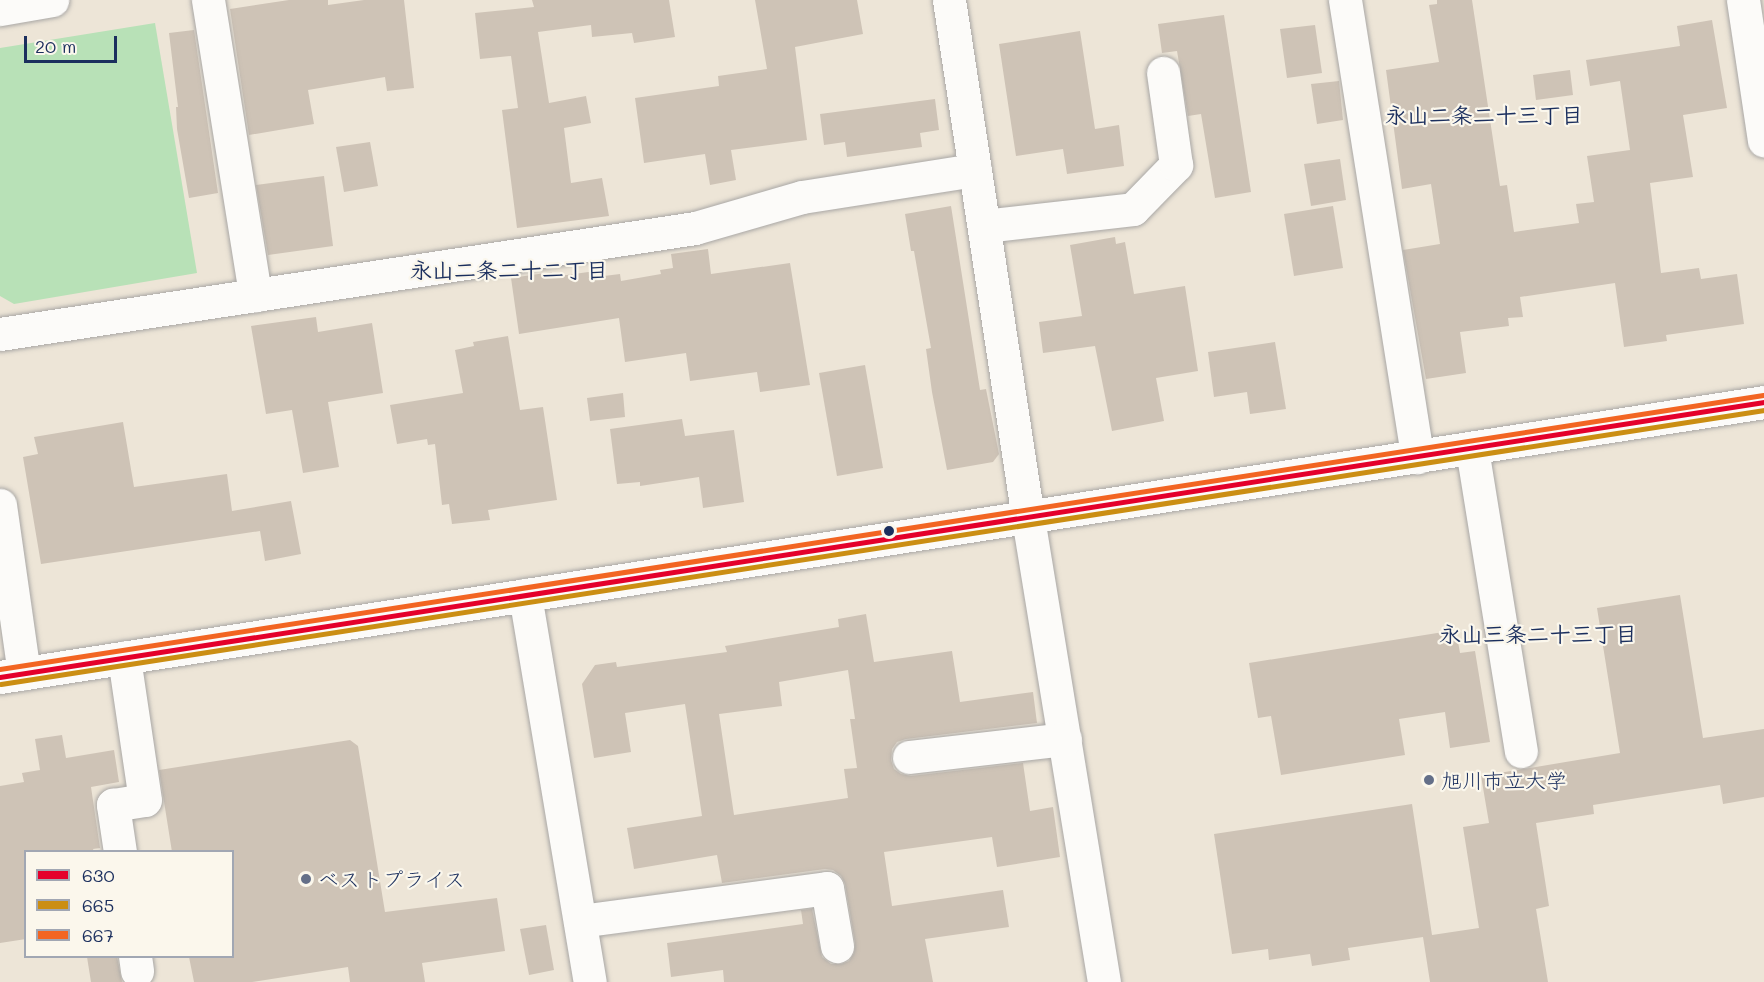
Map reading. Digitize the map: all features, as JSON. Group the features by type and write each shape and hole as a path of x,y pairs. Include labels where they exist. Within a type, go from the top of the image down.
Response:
{"main road":[{"path":"0,9 52,0"},
{"path":"208,0 255,295"},
{"path":"949,0 1028,518 1104,982"},
{"path":"1345,0 1418,457"},
{"path":"1743,0 1764,140"},
{"path":"984,226 1132,209 1176,165 1163,73"},
{"path":"0,334 695,228 802,197 975,170"},
{"path":"0,505 12,675 1764,402"},
{"path":"1472,449 1521,751"},
{"path":"525,595 590,982"},
{"path":"120,850 113,805 145,800 124,658"},
{"path":"909,757 1065,739"},
{"path":"580,921 827,888 837,946"}],"green space":[{"path":"155,23 197,273 14,304 0,296 0,48"}],"building":[{"path":"289,0 328,0 328,5 364,0 404,0 414,88 387,91 385,77 308,90 314,124 249,135 230,9"},
{"path":"532,0 669,0 675,37 634,43 632,33 592,37 591,25 538,32 549,103 586,96 591,123 564,128 571,183 602,178 609,216 517,228 502,110 518,108 511,56 480,59 475,13 534,7"},
{"path":"755,0 857,0 863,34 795,47 807,140 731,150 736,180 710,185 705,154 644,163 635,98 719,86 718,76 767,69"},
{"path":"1437,0 1472,0 1500,186 1507,185 1514,232 1579,223 1576,204 1594,202 1587,156 1630,150 1620,81 1590,86 1586,60 1680,46 1677,26 1712,20 1727,108 1683,115 1693,177 1650,183 1661,273 1699,268 1701,279 1737,274 1744,324 1666,335 1667,341 1624,347 1615,283 1520,297 1523,317 1508,318 1509,326 1460,332 1466,373 1426,379 1403,250 1440,244 1431,184 1402,189 1386,70 1439,62 1429,5 1437,4"},
{"path":"1224,15 1251,192 1215,198 1201,114 1188,116 1177,51 1162,53 1158,24"},
{"path":"1315,25 1322,73 1287,78 1280,29"},
{"path":"194,30 218,193 189,198 177,129 176,107 178,107 169,33"},
{"path":"1080,31 1095,129 1119,125 1124,166 1067,174 1063,149 1016,156 999,44"},
{"path":"1570,70 1573,95 1536,100 1533,75"},
{"path":"1339,81 1343,120 1317,124 1311,84"},
{"path":"935,99 939,130 920,133 922,147 847,157 845,142 824,145 820,114"},
{"path":"370,142 378,186 344,192 336,147"},
{"path":"1340,159 1346,200 1311,206 1304,164"},
{"path":"324,176 333,246 268,255 256,185"},
{"path":"951,206 980,390 986,389 999,454 993,462 947,470 926,349 931,348 905,214"},
{"path":"1333,206 1343,268 1294,276 1284,214"},
{"path":"1115,237 1116,244 1125,242 1134,294 1185,286 1198,371 1156,378 1164,421 1112,431 1095,346 1043,353 1039,322 1082,316 1070,245"},
{"path":"708,249 711,274 790,263 810,385 760,392 757,372 690,381 686,353 625,362 619,318 519,334 511,278 552,272 552,277 603,270 604,276 620,274 621,281 661,274 660,270 673,268 671,254"},
{"path":"316,317 318,332 372,323 383,393 328,402 339,467 303,473 292,410 266,414 251,326"},
{"path":"508,336 520,410 543,407 557,500 488,510 490,520 452,524 449,504 442,505 435,444 428,445 427,439 397,444 390,405 463,393 455,350 474,346 473,342"},
{"path":"1275,342 1286,409 1250,414 1247,392 1214,397 1208,352"},
{"path":"865,365 883,468 837,476 819,373"},
{"path":"623,393 625,417 590,421 587,398"},
{"path":"682,419 685,436 734,430 744,502 703,508 699,477 640,486 640,482 617,484 610,429"},
{"path":"123,422 134,487 227,474 232,511 291,501 301,554 265,561 260,531 41,564 23,457 38,454 34,437"},
{"path":"1680,595 1703,738 1764,729 1764,797 1723,804 1720,785 1593,805 1594,814 1536,823 1549,906 1536,909 1548,982 1430,982 1423,937 1348,948 1350,960 1312,966 1310,954 1269,960 1268,949 1232,954 1214,834 1412,804 1432,935 1479,928 1463,827 1489,823 1481,776 1620,753 1597,608"},
{"path":"866,614 874,662 952,651 960,702 1033,692 1037,723 906,739 897,742 892,749 891,760 894,769 901,774 911,776 1023,763 1030,811 1053,807 1060,857 997,867 992,837 884,852 892,906 1003,890 1009,927 925,939 933,982 724,982 723,970 671,977 667,943 803,924 801,910 812,909 822,957 831,964 849,961 854,953 855,943 845,884 841,876 833,870 825,869 722,883 717,855 634,869 627,828 702,816 685,704 625,713 631,752 594,758 582,684 595,665 616,662 617,667 727,652 725,646 839,627 838,619","holes":["848,670 855,719 850,719 857,768 844,769 848,798 734,815 719,714 782,706 779,682"]},
{"path":"1456,630 1460,653 1475,651 1490,742 1450,748 1445,712 1399,719 1405,755 1281,775 1271,716 1258,718 1249,663"},
{"path":"62,735 66,758 114,750 119,782 91,787 100,848 93,850 24,850 24,939 0,943 0,786 24,782 22,773 40,770 35,739"},
{"name":"ベストプライス","path":"350,740 358,746 385,912 497,898 505,951 422,963 425,982 350,982 348,967 252,982 194,982 189,958 234,958 234,850 172,850 159,770"},
{"path":"546,925 554,970 529,975 520,929"},
{"path":"87,958 117,958 122,982 91,982"}],"transit line":[{"name":"667","path":"0,669 1763,395"},
{"name":"630","path":"0,677 1764,402"},
{"name":"665","path":"1,684 1764,410"}],"place":[{"name":"旭川市立大学","path":"1429,780"},
{"name":"ベストプライス","path":"306,879"}],"district":[{"name":"永山二条二十三丁目","path":"1484,115"},
{"name":"永山二条二十二丁目","path":"509,270"},
{"name":"永山三条二十三丁目","path":"1538,634"}]}
